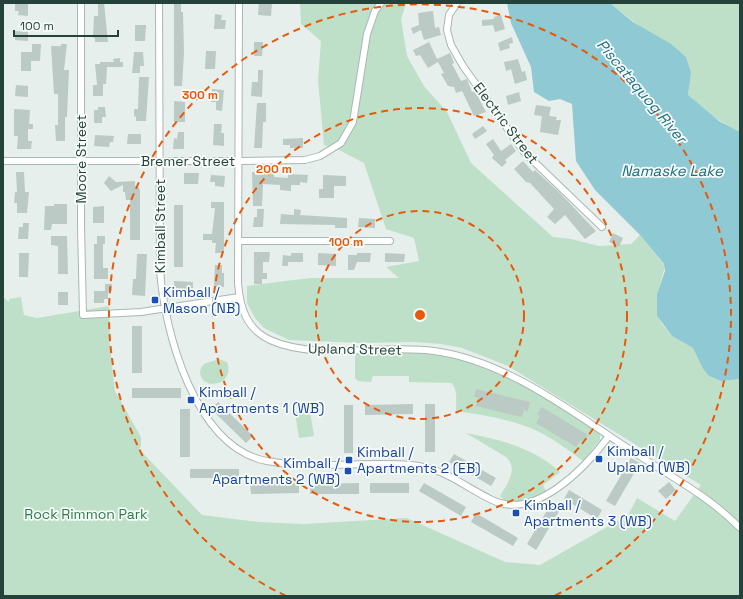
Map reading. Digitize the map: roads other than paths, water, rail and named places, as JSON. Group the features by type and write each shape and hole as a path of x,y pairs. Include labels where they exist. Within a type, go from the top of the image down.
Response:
{"street":[{"name":"Moore Street","path":"81,3 83,315 111,314 164,308"},
{"name":"Kimball Street","path":"159,3 160,269 164,308 180,361 208,419 217,432 229,443 258,459 282,463 410,465 435,469 492,500 515,506 531,503 550,492 586,463 609,436"},
{"name":"Upland Street","path":"239,3 239,297 249,324 262,336 278,342 310,349 416,350 464,357 494,368 516,378 702,496 740,528"},
{"name":"Bremer Street","path":"3,161 240,161 312,158 327,152 340,143 354,122 367,34 375,12 381,3"},
{"name":"Electric Street","path":"457,3 449,15 447,30 451,45 463,66 524,152 602,227"},
{"path":"239,241 390,241"},
{"path":"164,308 239,297"}],"water":[{"name":"Namaske Lake","path":"507,3 610,3 633,22 671,44 686,57 691,73 688,95 719,121 740,132 740,379 721,381 709,376 703,369 693,348 672,336 657,316 657,294 665,271 664,264 640,235 595,190 576,161 572,104 560,99 549,101 534,92 531,67 511,23"}],"place":[{"name":"Kimball / Mason (NB)","path":"155,300"},
{"name":"Kimball / Apartments 1 (WB)","path":"191,400"},
{"name":"Kimball / Upland (WB)","path":"599,459"},
{"name":"Kimball / Apartments 2 (EB)","path":"349,460"},
{"name":"Kimball / Apartments 2 (WB)","path":"348,471"},
{"name":"Kimball / Apartments 3 (WB)","path":"516,513"}],"water label":[{"name":"Piscataquog River","path":"642,91"}],"park label":[{"name":"Rock Rimmon Park","path":"86,514"}]}
